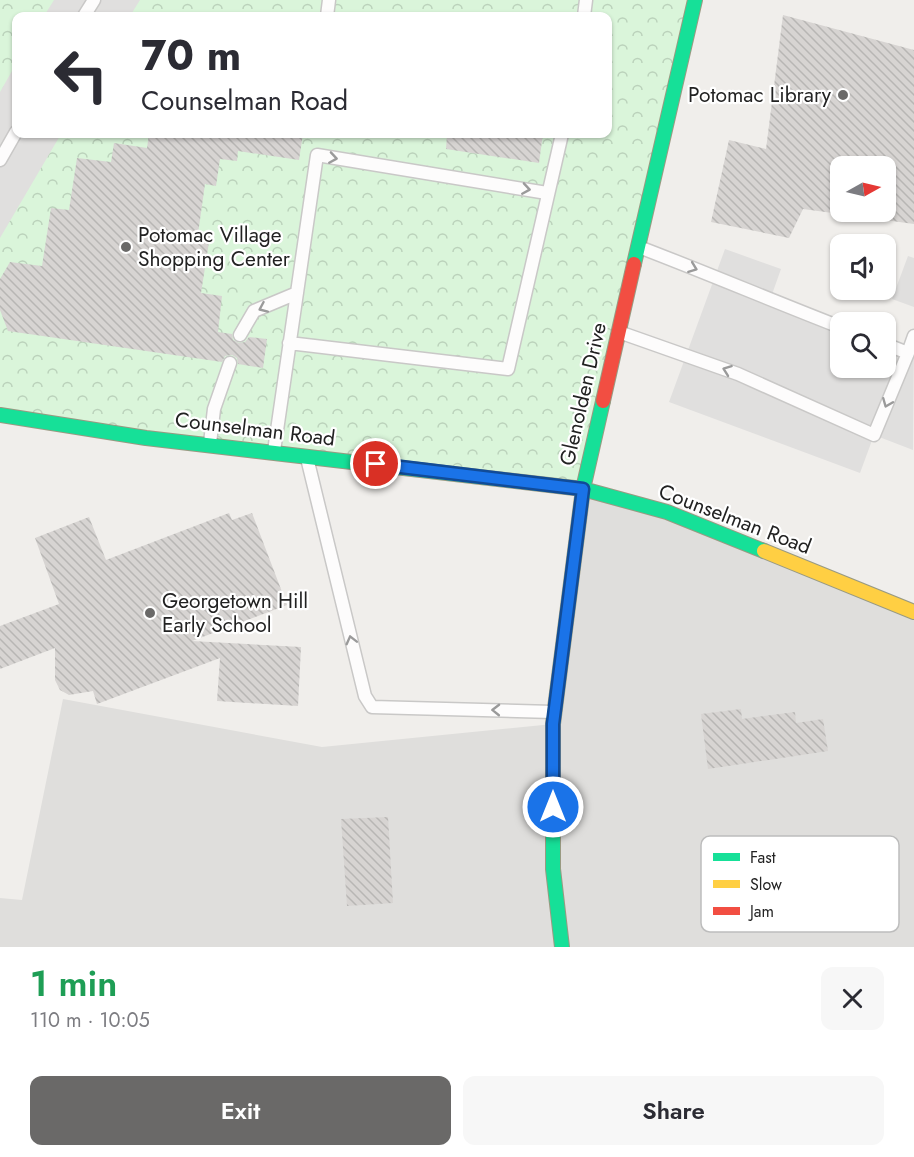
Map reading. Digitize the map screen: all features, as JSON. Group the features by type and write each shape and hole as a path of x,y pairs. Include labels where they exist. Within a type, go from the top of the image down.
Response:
{"street":[{"name":"Glenolden Drive","path":"562,947 553,869 553,724 583,489 695,0"},
{"name":"Counselman Road","path":"0,415 146,438 583,489 667,512 914,612"}],"lane":[{"path":"0,160 13,138"},
{"path":"289,343 508,369 561,138"},
{"path":"273,453 317,155 547,193"},
{"path":"638,247 830,323"},
{"path":"240,335 254,311 297,293"},
{"path":"619,332 738,374 874,435 914,336"},
{"path":"896,348 908,353"},
{"path":"209,445 214,409 230,363"},
{"path":"307,456 365,696 372,707 554,712"}],"shaded area":[{"path":"54,0 140,0 132,12 46,12"},
{"path":"12,71 12,138 59,138 0,238 0,92"},
{"path":"725,249 781,269 770,300 830,323 830,378 896,378 896,348 908,352 914,336 913,450 874,435 860,473 669,402"},
{"path":"908,256 914,258 914,307 895,300 896,288"},
{"path":"583,489 914,612 914,947 0,947 0,898 22,900 63,699 322,747 553,724"}],"green space":[{"path":"0,0 695,0 583,489 0,415"}],"building":[{"name":"Potomac Library","path":"783,15 914,50 914,224 896,222 896,156 830,156 830,213 803,209 789,238 711,222 729,140 766,149"},
{"name":"Potomac Village Shopping Center","path":"148,138 302,138 299,160 238,151 237,161 220,159 216,186 205,184 198,234 210,236 201,293 222,296 218,332 232,334 233,340 239,343 245,342 249,337 267,339 263,368 238,364 237,358 232,355 225,356 222,362 8,331 0,310 0,279 10,262 42,266 51,208 69,210 77,158 111,162 114,143 147,148"},
{"path":"447,138 542,138 539,163 446,149"},
{"name":"Georgetown Hill Early School","path":"229,513 232,520 252,513 287,605 192,641 301,647 298,706 217,701 220,658 97,704 93,691 69,695 60,690 55,680 55,648 0,669 0,626 59,604 35,538 89,517 106,560"},
{"path":"741,709 742,719 795,712 796,723 823,719 828,751 708,769 701,714"},
{"path":"388,817 393,903 347,906 341,819"}],"traffic: fast":[{"path":"634,264 695,0"},
{"path":"562,947 553,869 553,724 583,489 603,401"},
{"path":"0,415 146,438 583,489 667,512 764,551"}],"traffic: slow":[{"path":"764,551 914,612"}],"traffic: jam":[{"path":"603,401 634,264"}],"place":[{"name":"Potomac Library","path":"843,95"},
{"name":"Potomac Village Shopping Center","path":"126,247"},
{"name":"Georgetown Hill Early School","path":"150,613"}],"route":[{"path":"376,464 583,489 553,724 553,807"}]}
